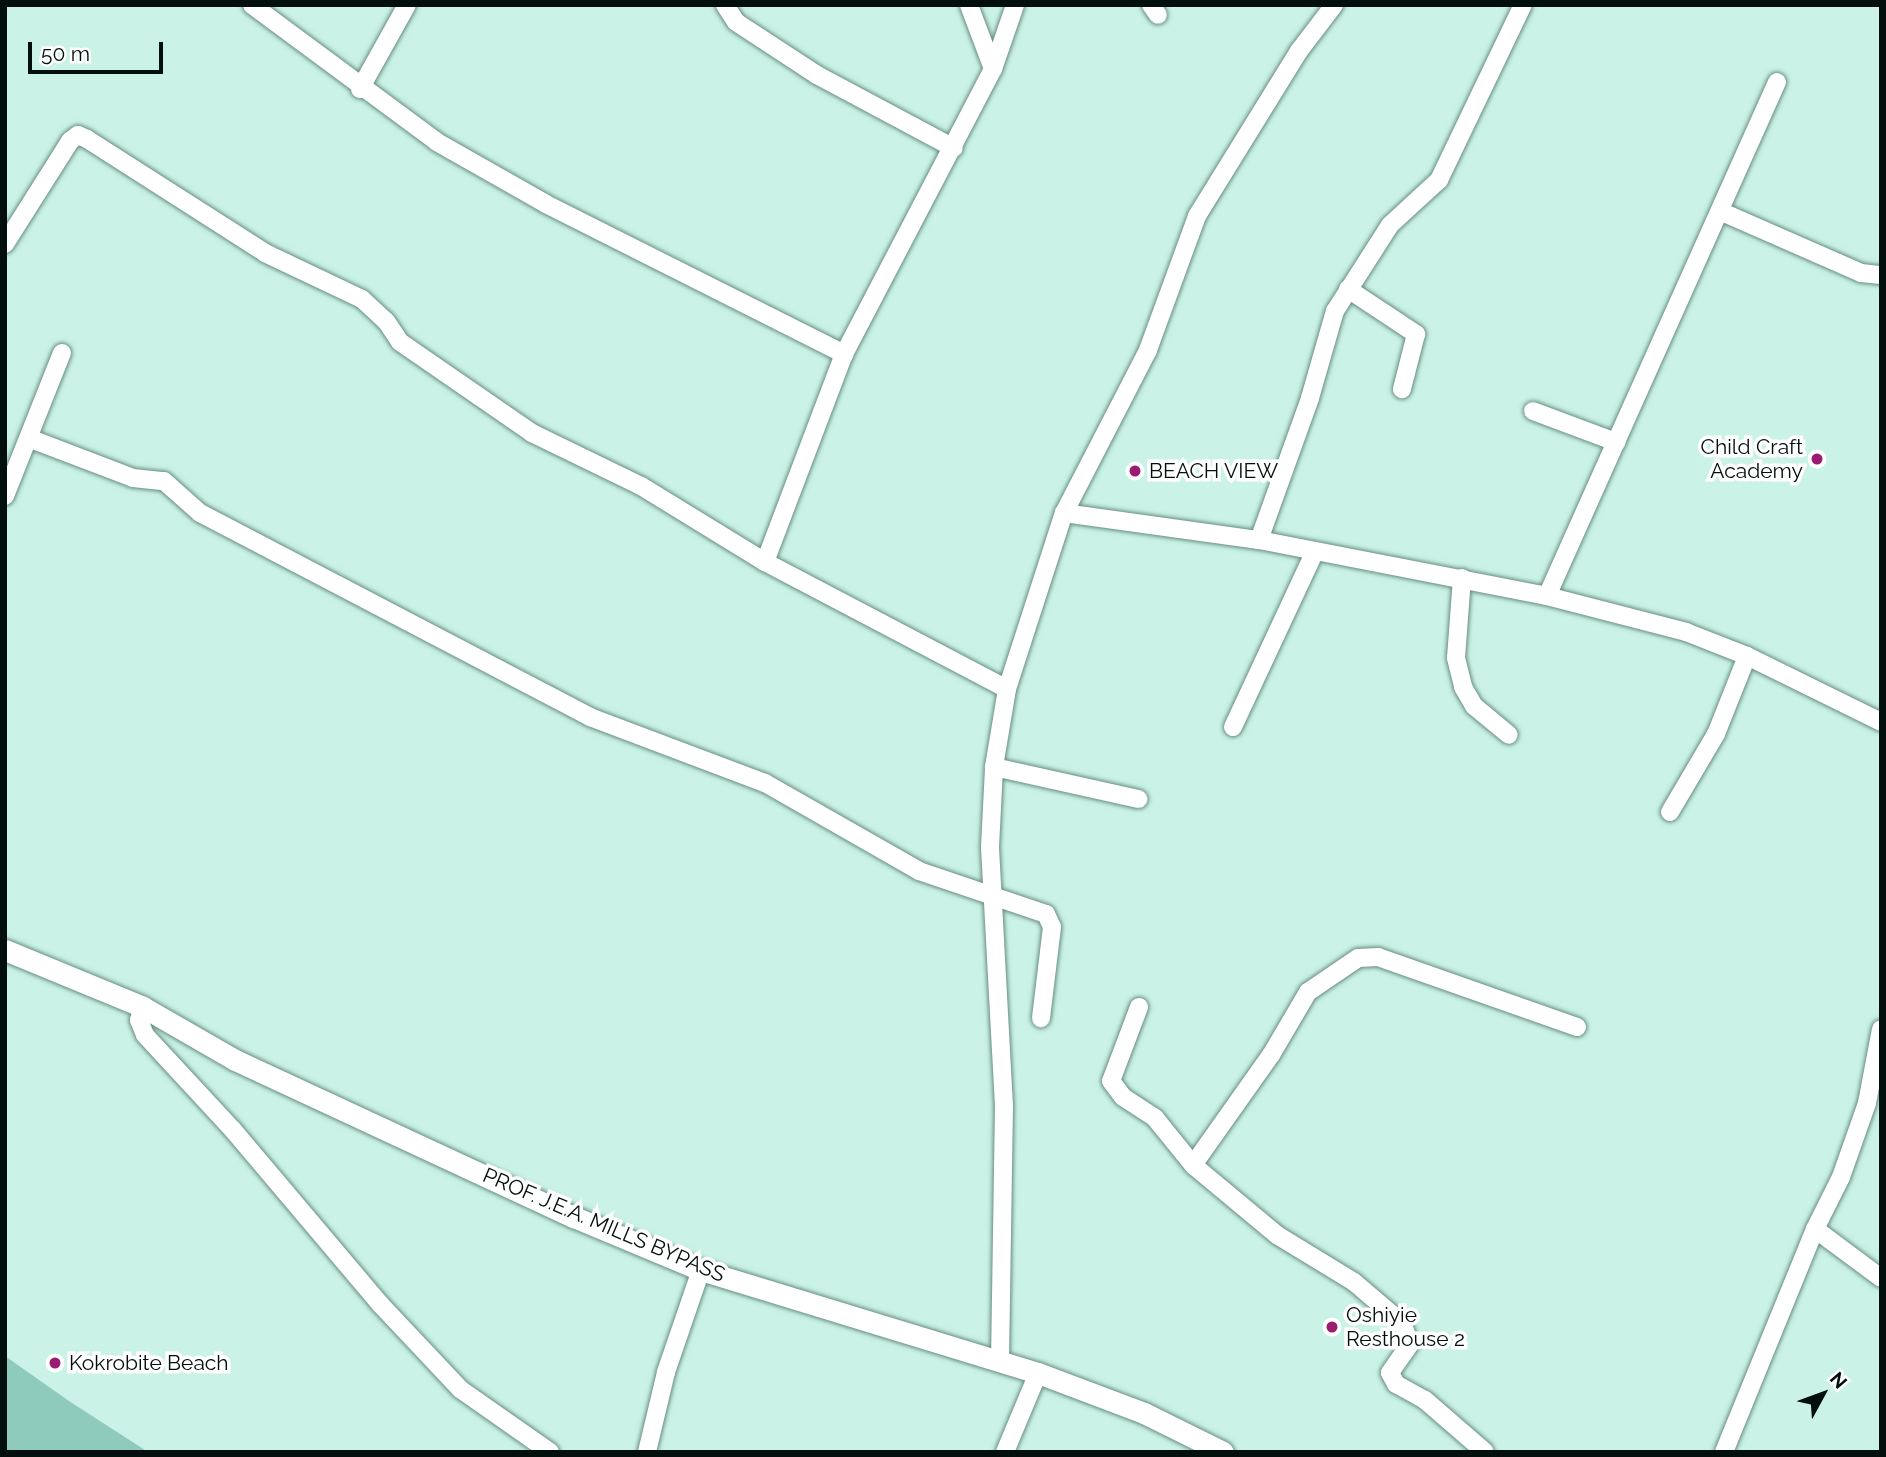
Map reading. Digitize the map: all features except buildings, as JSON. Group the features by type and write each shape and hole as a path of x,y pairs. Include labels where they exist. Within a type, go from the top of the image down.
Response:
{"street":[{"path":"252,5 296,34 360,89 437,142 546,204 844,354"},
{"path":"360,89 407,5"},
{"path":"725,5 736,22 817,75 954,148"},
{"path":"969,5 993,69"},
{"path":"765,562 844,354 993,69 1014,5"},
{"path":"1000,1360 1004,1106 992,895 994,767 1007,688 1064,513 1148,350 1198,216 1299,51 1334,5"},
{"path":"1259,540 1310,398 1335,311 1390,225 1440,180 1523,5"},
{"path":"1547,597 1777,82"},
{"path":"5,244 70,141 78,135 265,253 362,299 386,321 400,342 532,433 641,486 765,562 1007,688"},
{"path":"1721,212 1861,273 1881,275"},
{"path":"1348,289 1416,334 1402,389"},
{"path":"5,496 31,439 62,354"},
{"path":"1533,411 1616,442"},
{"path":"31,439 133,478 164,481 200,513 590,717 765,783 919,871 1046,914 1051,919 1045,969 1048,988 1041,1018"},
{"path":"1064,513 1259,540 1462,578 1686,632 1746,656 1881,722"},
{"path":"1233,727 1315,551"},
{"path":"1462,578 1456,658 1463,687 1474,706 1509,734"},
{"path":"1670,812 1716,734 1746,656"},
{"path":"994,767 1138,799"},
{"name":"PROF. J.E.A. MILLS BYPASS","path":"5,950 143,1007 234,1060 574,1217 701,1270 1038,1373 1144,1413 1223,1452"},
{"path":"1192,1165 1271,1055 1308,992 1357,958 1378,957 1577,1027"},
{"path":"143,1007 139,1020 145,1035 233,1130 380,1304 460,1389 550,1452"},
{"path":"1139,1007 1111,1081 1123,1097 1164,1126 1192,1165 1277,1235 1354,1282 1402,1323 1410,1344 1390,1373 1396,1384 1425,1400 1485,1452"},
{"path":"1724,1452 1815,1229 1841,1177 1867,1103 1881,1029"},
{"path":"1815,1229 1881,1278"},
{"path":"647,1452 666,1372 701,1270"},
{"path":"1005,1452 1038,1373"}],"shaded area":[{"path":"5,1356 69,1401 148,1452 5,1452"}],"place":[{"name":"Child Craft Academy","path":"1817,459"},
{"name":"BEACH VIEW","path":"1135,471"},
{"name":"Oshiyie Resthouse 2","path":"1332,1327"},
{"name":"Kokrobite Beach","path":"55,1363"}]}
